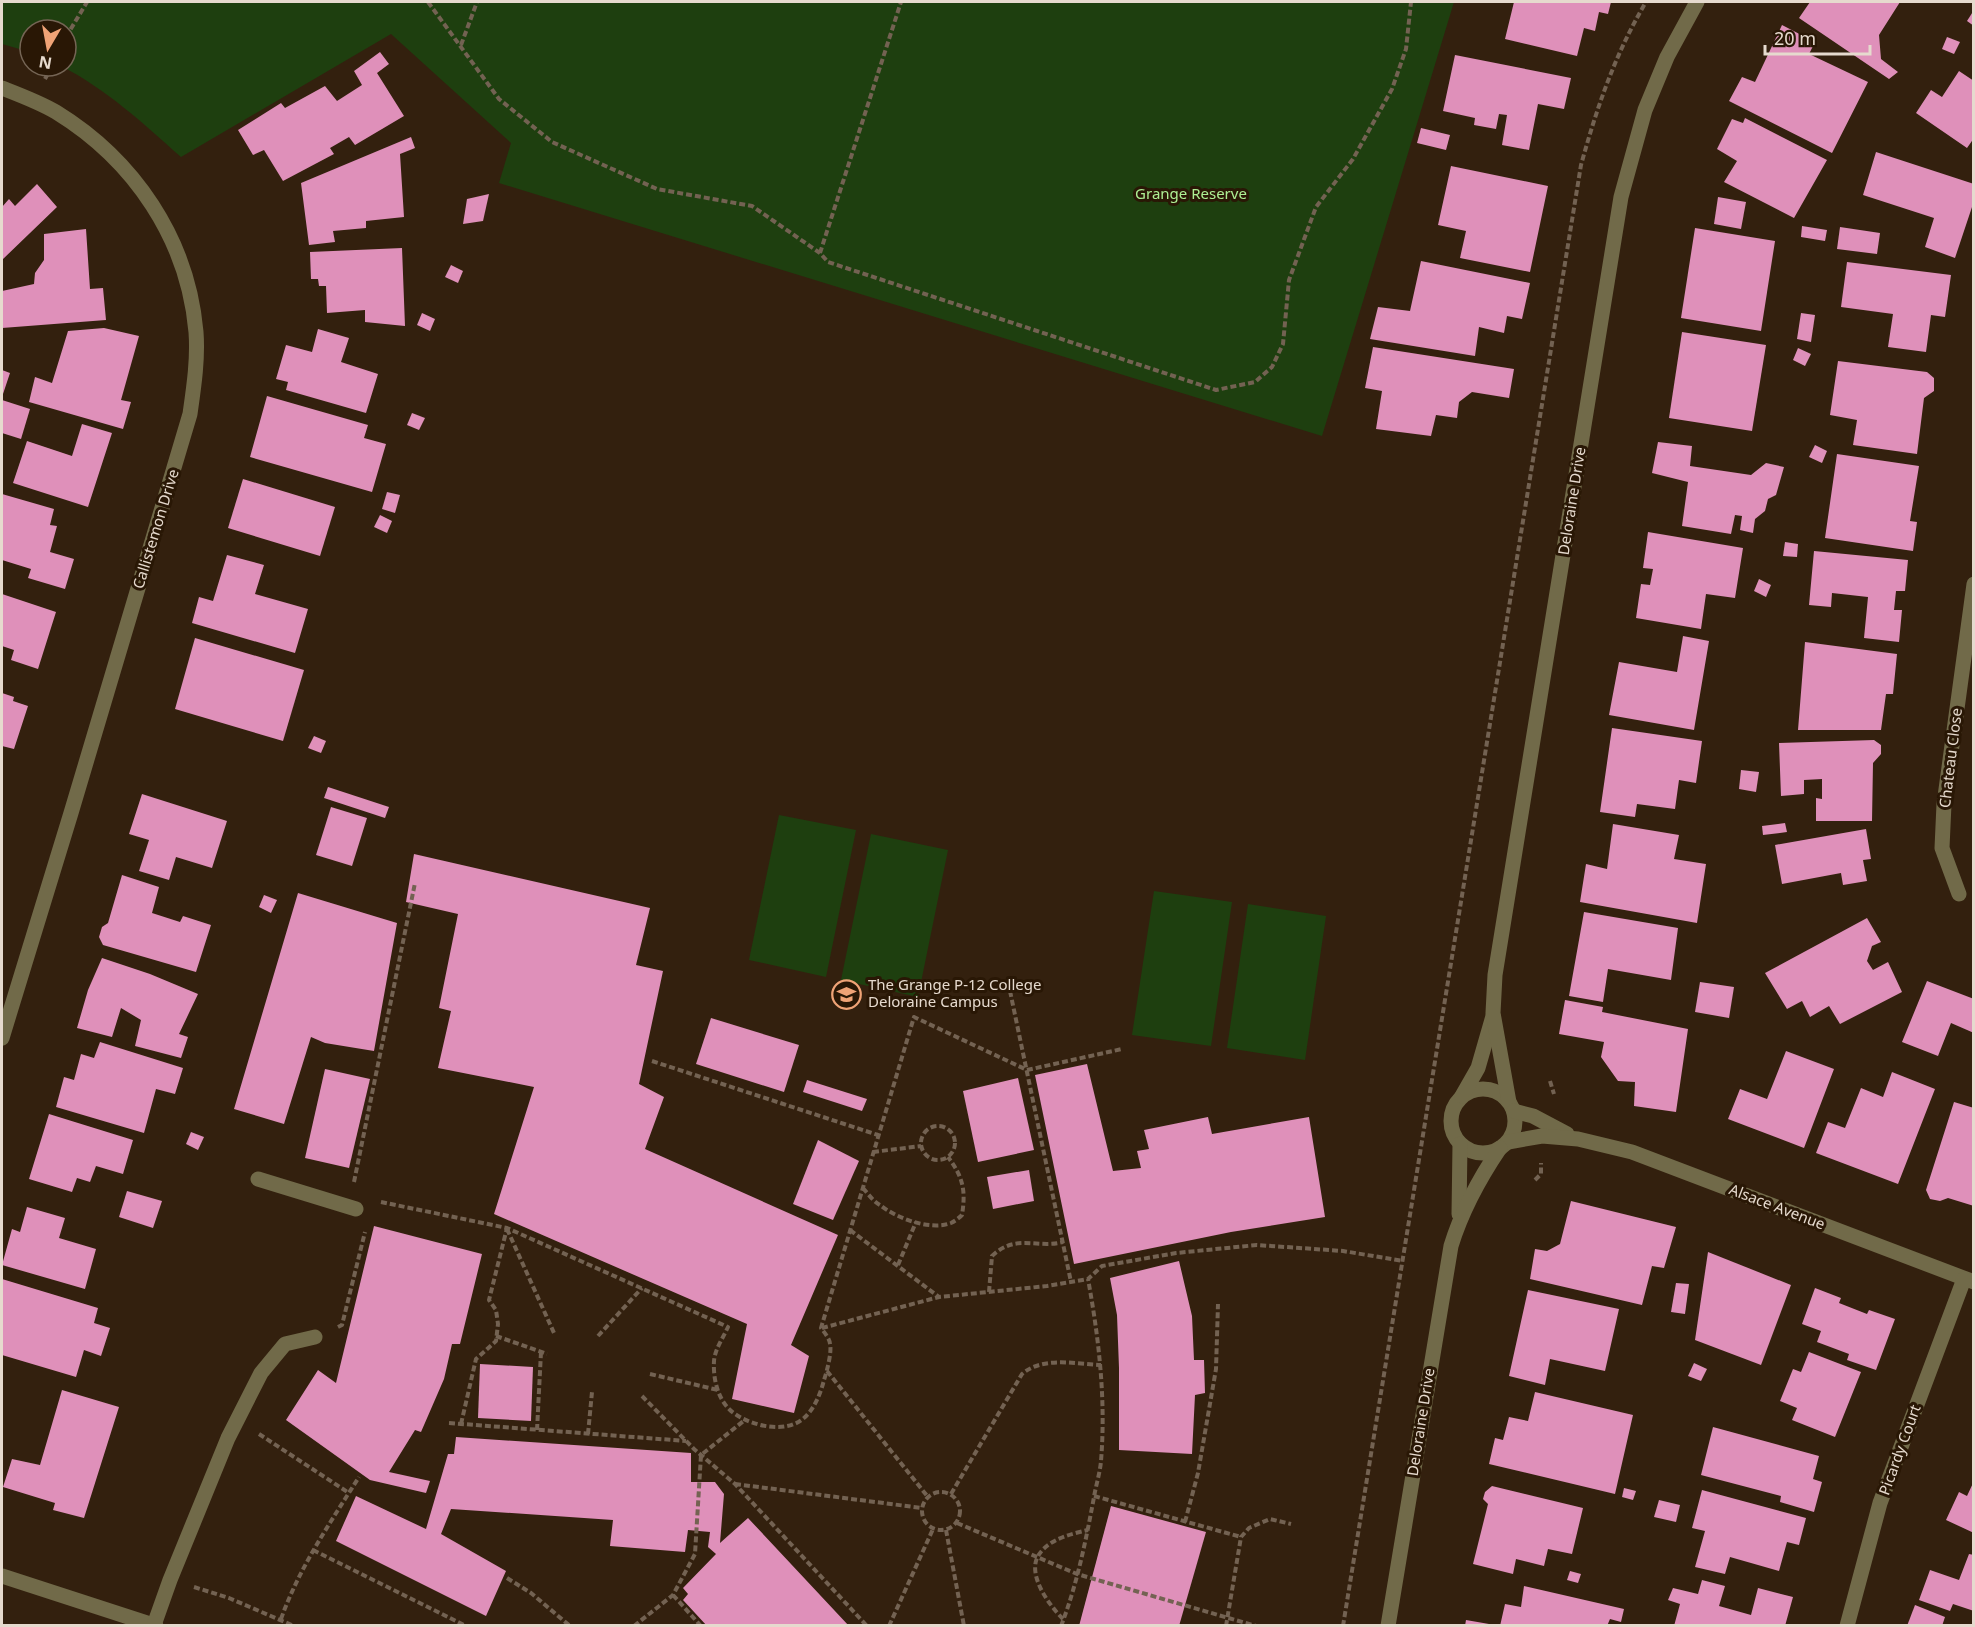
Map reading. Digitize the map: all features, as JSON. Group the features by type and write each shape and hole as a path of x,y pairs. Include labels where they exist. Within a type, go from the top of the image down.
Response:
{"street":[{"name":"Deloraine Drive","path":"1512,1106 1493,1013 1496,963 1622,197 1645,110 1667,57 1697,2"},
{"name":"Callistemon Drive","path":"2,88 54,111 85,132 123,166 153,205 175,246 188,285 196,331 196,374 187,425 2,1038"},
{"name":"Chateau Close","path":"1959,894 1942,848 1944,804 1974,584"},
{"name":"Deloraine Drive","path":"1462,1096 1478,1068 1493,1013"},
{"path":"1478,1088 1487,1088 1495,1090 1512,1106 1515,1127 1504,1145 1490,1153 1480,1153 1460,1144 1450,1125 1455,1104 1462,1096 1478,1088"},
{"name":"Alsace Avenue","path":"1512,1106 1578,1139"},
{"name":"Alsace Avenue","path":"1504,1145 1542,1136 1578,1139 1632,1152 1969,1280"},
{"name":"Deloraine Drive","path":"1459,1220 1460,1144"},
{"name":"Deloraine Drive","path":"1388,1626 1451,1246 1459,1220 1475,1187 1504,1145"},
{"path":"258,1179 352,1204"},
{"name":"Picardy Court","path":"1847,1626 1880,1503 1969,1280"},
{"path":"2,1576 155,1625 170,1580 237,1419 261,1373 285,1344 315,1337"}],"path":[{"path":"77,18 87,2"},
{"path":"428,2 499,99 552,142 657,189 752,206 820,253 828,262 1216,390 1255,382 1272,367 1283,344 1289,280 1316,207 1353,159 1392,89 1406,49 1411,2"},
{"path":"461,45 477,2"},
{"path":"820,253 901,2"},
{"path":"1343,1626 1581,165 1604,88 1627,33 1646,2"},
{"path":"415,883 352,1204 507,1228 728,1327 714,1360 718,1390 729,1409 765,1426 781,1427 795,1424 806,1415 820,1397 831,1343 821,1328"},
{"path":"1010,991 1071,1282"},
{"path":"821,1328 914,1017 1027,1070 1122,1049"},
{"path":"652,1061 878,1135"},
{"path":"1550,1081 1554,1094"},
{"path":"937,1126 952,1132 954,1148 948,1157 937,1160 927,1156 921,1146 923,1135 927,1130 937,1126"},
{"path":"873,1152 921,1146"},
{"path":"863,1188 878,1204 899,1218 942,1225 953,1222 962,1215 965,1200 963,1183 956,1167 948,1157"},
{"path":"898,1264 916,1222"},
{"path":"315,1337 342,1325 367,1223"},
{"path":"507,1228 554,1333"},
{"path":"461,1424 476,1359 496,1341 498,1324 496,1310 489,1300 507,1228"},
{"path":"850,1230 939,1297"},
{"path":"989,1292 992,1256 999,1249 1020,1242 1041,1242 1054,1245 1063,1242"},
{"path":"821,1328 939,1297 1088,1279 1102,1266 1176,1253 1257,1245 1342,1251 1403,1261"},
{"path":"1061,1626 1088,1530 1101,1462 1101,1365 1088,1279"},
{"path":"598,1336 642,1288"},
{"path":"1185,1522 1198,1473 1216,1369 1218,1304"},
{"path":"496,1336 547,1354"},
{"path":"537,1430 541,1352"},
{"path":"951,1494 1022,1374 1031,1367 1046,1363 1101,1365"},
{"path":"827,1371 928,1497"},
{"path":"650,1374 718,1390"},
{"path":"588,1434 592,1392"},
{"path":"642,1396 686,1441 735,1484 867,1626"},
{"path":"237,1419 349,1493"},
{"path":"634,1626 673,1595 695,1554 701,1455 746,1419"},
{"path":"449,1423 686,1441"},
{"path":"281,1619 291,1592 313,1550 359,1478"},
{"path":"735,1484 922,1508"},
{"path":"939,1492 951,1494 959,1504 960,1517 957,1523 946,1530 933,1528 924,1520 922,1508 928,1497 939,1492"},
{"path":"1094,1496 1241,1537"},
{"path":"1226,1626 1241,1537 1249,1528 1270,1519 1291,1524"},
{"path":"957,1523 1077,1574 1256,1626"},
{"path":"890,1626 933,1528"},
{"path":"946,1530 964,1626"},
{"path":"1064,1619 1051,1607 1042,1591 1036,1573 1037,1557 1047,1546 1066,1535 1088,1530"},
{"path":"313,1550 466,1626"},
{"path":"507,1578 531,1593 570,1626"},
{"path":"170,1580 229,1598 294,1626"},
{"path":"673,1595 701,1626"}],"green space":[{"name":"Grange Reserve","path":"2,2 1454,2 1322,436 499,183 511,143 391,34 181,157 138,119 78,75 78,18 18,18 18,49 2,44"},
{"path":"779,815 856,830 826,977 749,960"},
{"path":"871,834 948,850 918,997 841,980"},
{"path":"1154,891 1232,902 1211,1046 1132,1035"},
{"path":"1248,904 1326,916 1305,1060 1227,1048"}],"building":[{"path":"1514,2 1611,2 1608,14 1599,12 1595,31 1584,28 1577,56 1505,39"},
{"path":"1810,2 1900,2 1879,35 1881,59 1898,72 1889,79 1799,18"},
{"path":"1974,10 1974,26 1967,21"},
{"path":"1782,25 1815,42 1809,54 1868,82 1832,153 1729,101 1742,77 1755,82"},
{"path":"1947,37 1960,42 1954,54 1942,49"},
{"path":"380,52 389,64 377,73 404,116 355,145 349,137 330,148 334,154 283,181 264,150 253,155 238,130 281,103 285,108 325,86 337,101 362,85 354,71"},
{"path":"1455,55 1571,78 1564,109 1538,104 1529,150 1502,145 1507,115 1499,114 1496,129 1474,125 1475,118 1443,111"},
{"path":"1959,71 1974,81 1974,138 1967,148 1916,113 1931,90 1942,97"},
{"path":"1745,118 1827,160 1794,218 1724,182 1737,161 1717,149 1732,119 1743,123"},
{"path":"1421,128 1450,135 1446,150 1417,143"},
{"path":"411,137 415,148 400,154 404,217 366,221 366,228 333,231 335,242 309,245 301,183"},
{"path":"1876,152 1974,184 1974,201 1955,258 1925,247 1934,218 1863,195"},
{"path":"1451,166 1548,186 1530,272 1460,258 1466,231 1438,225"},
{"path":"37,184 57,207 2,260 2,207 9,199 15,206"},
{"path":"489,194 483,221 463,224 467,199"},
{"path":"1718,197 1746,202 1741,229 1714,224"},
{"path":"1802,226 1827,230 1825,241 1801,237"},
{"path":"1840,227 1880,233 1877,254 1837,249"},
{"path":"1695,228 1775,241 1761,331 1681,318"},
{"path":"86,229 90,289 103,288 106,320 2,328 2,291 34,284 35,273 44,260 44,234"},
{"path":"402,248 405,326 365,322 365,310 327,313 326,286 319,286 318,279 311,279 310,252"},
{"path":"1421,261 1530,283 1522,319 1507,316 1504,333 1479,327 1475,356 1370,339 1378,307 1410,311"},
{"path":"1847,262 1951,275 1945,317 1931,315 1926,352 1888,347 1893,314 1841,307"},
{"path":"451,265 463,271 458,283 445,277"},
{"path":"422,313 435,319 430,331 417,325"},
{"path":"1801,313 1815,315 1811,342 1797,339"},
{"path":"104,328 139,336 121,400 131,402 123,429 29,402 35,377 52,383 68,331"},
{"path":"318,329 349,338 341,362 378,374 366,413 286,390 288,382 276,379 286,345 312,352"},
{"path":"1682,332 1766,345 1752,431 1669,418"},
{"path":"1373,347 1514,369 1509,398 1472,392 1459,402 1457,418 1436,415 1431,436 1376,429 1382,391 1365,388"},
{"path":"1798,348 1811,354 1805,366 1793,360"},
{"path":"1838,361 1927,372 1934,378 1934,391 1924,398 1917,454 1853,445 1857,420 1830,415"},
{"path":"2,370 10,373 2,397"},
{"path":"267,396 368,425 364,438 386,444 372,492 250,457"},
{"path":"2,400 30,409 21,439 2,433"},
{"path":"412,413 425,418 419,430 407,425"},
{"path":"82,424 112,433 88,507 13,483 27,441 72,456"},
{"path":"1658,442 1692,446 1690,466 1751,475 1766,463 1784,467 1776,495 1768,499 1765,511 1755,519 1753,533 1740,530 1742,516 1735,515 1731,534 1682,526 1688,482 1652,473"},
{"path":"1815,445 1827,451 1822,463 1809,457"},
{"path":"1837,454 1919,466 1910,521 1917,522 1913,551 1825,538"},
{"path":"243,479 335,507 320,556 228,528"},
{"path":"387,492 400,495 395,513 382,509"},
{"path":"2,494 54,509 50,525 57,526 50,552 74,559 65,589 28,578 31,569 2,560"},
{"path":"380,515 392,521 387,533 374,527"},
{"path":"1648,532 1743,548 1735,598 1706,594 1701,629 1636,618 1641,584 1650,585 1653,569 1643,568"},
{"path":"1785,542 1798,544 1797,557 1783,556"},
{"path":"1814,551 1908,560 1905,591 1896,591 1894,610 1902,610 1899,642 1864,638 1868,597 1832,593 1831,607 1809,605"},
{"path":"227,555 264,565 255,594 308,609 295,653 192,623 199,597 213,601"},
{"path":"1759,579 1771,585 1766,597 1754,591"},
{"path":"2,594 56,612 38,669 11,660 14,650 2,646"},
{"path":"1683,636 1709,641 1694,730 1609,715 1619,662 1677,672"},
{"path":"195,638 304,670 283,741 175,709"},
{"path":"1805,642 1897,654 1893,694 1886,694 1881,730 1798,730"},
{"path":"2,693 14,697 13,701 28,706 14,749 2,746"},
{"path":"1612,728 1702,741 1696,783 1679,780 1675,809 1637,804 1635,817 1600,812"},
{"path":"314,736 326,741 321,753 308,748"},
{"path":"1874,740 1881,745 1881,754 1873,763 1872,821 1816,821 1816,798 1822,799 1822,779 1804,780 1804,794 1781,796 1779,743"},
{"path":"1741,770 1759,772 1756,792 1739,789"},
{"path":"328,787 389,807 385,818 324,798"},
{"path":"142,794 227,821 212,868 176,857 169,880 139,871 149,840 129,834"},
{"path":"331,807 367,818 352,866 316,855"},
{"path":"1785,823 1787,832 1763,835 1762,826"},
{"path":"1613,824 1679,835 1674,859 1706,864 1697,923 1580,902 1586,864 1607,869"},
{"path":"1866,829 1871,859 1863,860 1867,881 1843,885 1841,873 1782,884 1775,845"},
{"path":"414,854 650,908 636,965 663,971 639,1084 664,1097 645,1149 838,1235 791,1345 809,1356 794,1413 732,1399 747,1324 494,1214 534,1087 438,1068 451,1011 439,1008 458,914 406,902"},
{"path":"122,875 159,887 152,913 180,922 183,916 211,925 196,972 103,945 99,937 102,927 108,923"},
{"path":"298,893 397,923 374,1051 325,1043 311,1037 284,1124 234,1109"},
{"path":"264,895 277,900 271,913 259,907"},
{"path":"1584,912 1678,928 1671,980 1608,969 1603,1002 1569,996"},
{"path":"1867,918 1881,942 1872,946 1867,961 1873,970 1888,962 1902,992 1840,1024 1829,1006 1810,1017 1802,1001 1787,1009 1765,973"},
{"path":"102,958 150,974 198,994 179,1034 188,1037 181,1058 135,1046 141,1020 121,1008 112,1037 77,1028 88,990"},
{"path":"1927,981 1974,999 1974,1033 1951,1023 1938,1056 1902,1042"},
{"path":"1700,982 1734,987 1729,1018 1695,1012"},
{"path":"1565,1000 1603,1007 1602,1012 1688,1029 1676,1112 1634,1106 1635,1082 1618,1081 1601,1057 1604,1042 1559,1034"},
{"path":"711,1018 799,1045 784,1092 696,1064"},
{"path":"100,1042 183,1068 175,1094 156,1089 144,1133 56,1107 64,1077 74,1080 81,1054 94,1058"},
{"path":"1786,1051 1834,1069 1804,1148 1728,1119 1740,1089 1767,1099"},
{"path":"1087,1064 1113,1171 1141,1168 1137,1151 1149,1149 1144,1130 1208,1117 1212,1134 1309,1117 1325,1217 1231,1232 1074,1264 1035,1075"},
{"path":"325,1069 370,1079 349,1168 305,1158"},
{"path":"1892,1072 1935,1089 1898,1184 1816,1153 1828,1122 1845,1128 1861,1088 1883,1097"},
{"path":"1018,1078 1034,1150 978,1162 963,1091"},
{"path":"807,1080 867,1099 862,1111 803,1092"},
{"path":"1954,1102 1974,1108 1974,1206 1948,1198 1940,1201 1930,1199 1926,1190"},
{"path":"49,1114 133,1140 123,1174 96,1166 90,1182 77,1178 72,1192 29,1179"},
{"path":"191,1132 204,1137 198,1150 186,1144"},
{"path":"818,1140 859,1161 833,1220 793,1204"},
{"path":"1029,1170 1034,1201 993,1209 987,1177"},
{"path":"127,1191 162,1201 153,1228 119,1217"},
{"path":"1571,1201 1676,1227 1664,1268 1652,1266 1642,1305 1530,1279 1535,1249 1547,1251 1560,1244"},
{"path":"27,1207 65,1218 59,1238 96,1249 85,1289 2,1265 12,1229 20,1232"},
{"path":"374,1226 482,1254 460,1344 452,1344 444,1379 421,1432 415,1430 389,1472 430,1481 426,1493 370,1480 286,1420 318,1370 336,1383"},
{"path":"1708,1252 1791,1285 1761,1365 1695,1340"},
{"path":"1179,1261 1192,1316 1194,1360 1204,1360 1205,1393 1195,1395 1192,1454 1119,1450 1117,1315 1110,1278"},
{"path":"2,1279 98,1308 94,1323 110,1328 101,1356 84,1350 76,1377 2,1355"},
{"path":"1676,1283 1689,1284 1685,1314 1671,1312"},
{"path":"1815,1288 1841,1298 1839,1303 1867,1314 1869,1310 1895,1319 1876,1370 1847,1360 1849,1354 1817,1342 1821,1331 1802,1324"},
{"path":"1528,1290 1619,1309 1605,1371 1550,1359 1545,1385 1509,1376"},
{"path":"1809,1352 1861,1372 1835,1437 1792,1420 1797,1408 1780,1401 1793,1369 1801,1372"},
{"path":"1694,1363 1707,1369 1701,1381 1688,1376"},
{"path":"480,1364 533,1367 531,1421 478,1418"},
{"path":"62,1390 119,1407 84,1518 53,1510 55,1503 3,1487 12,1459 40,1465"},
{"path":"1535,1392 1633,1415 1615,1494 1489,1464 1495,1438 1503,1440 1509,1417 1528,1421"},
{"path":"1713,1427 1819,1456 1813,1479 1822,1482 1814,1512 1780,1502 1781,1496 1701,1475"},
{"path":"456,1437 691,1453 691,1482 715,1482 724,1494 720,1543 748,1518 849,1626 707,1626 683,1600 688,1594 683,1588 716,1554 708,1547 710,1532 688,1530 685,1552 610,1546 613,1520 451,1509 441,1534 506,1571 486,1616 336,1541 356,1496 426,1529 448,1454 454,1454"},
{"path":"1974,1481 1974,1533 1946,1520 1959,1492 1967,1496"},
{"path":"1492,1486 1583,1508 1572,1554 1548,1549 1544,1566 1516,1559 1513,1574 1473,1564 1488,1504 1483,1499 1485,1492"},
{"path":"1624,1488 1636,1491 1633,1500 1622,1497"},
{"path":"1702,1490 1806,1518 1799,1545 1787,1542 1779,1571 1730,1557 1725,1574 1695,1567 1705,1531 1692,1528"},
{"path":"1659,1500 1680,1505 1676,1522 1654,1517"},
{"path":"1111,1506 1206,1532 1179,1626 1079,1626"},
{"path":"1969,1554 1974,1555 1974,1611 1953,1604 1950,1611 1919,1600 1930,1570 1959,1580"},
{"path":"1570,1571 1581,1574 1578,1583 1567,1580"},
{"path":"1702,1580 1725,1586 1719,1606 1751,1615 1758,1588 1793,1597 1785,1626 1674,1626 1680,1604 1668,1600 1673,1588 1698,1594"},
{"path":"1524,1586 1624,1609 1621,1622 1610,1619 1607,1626 1500,1626 1505,1604 1521,1607"},
{"path":"1915,1605 1945,1617 1942,1626 1907,1626"},
{"path":"1466,1620 1489,1624 1489,1626 1465,1626"}],"place":[{"name":"The Grange P-12 College Deloraine Campus","path":"847,994"}]}
